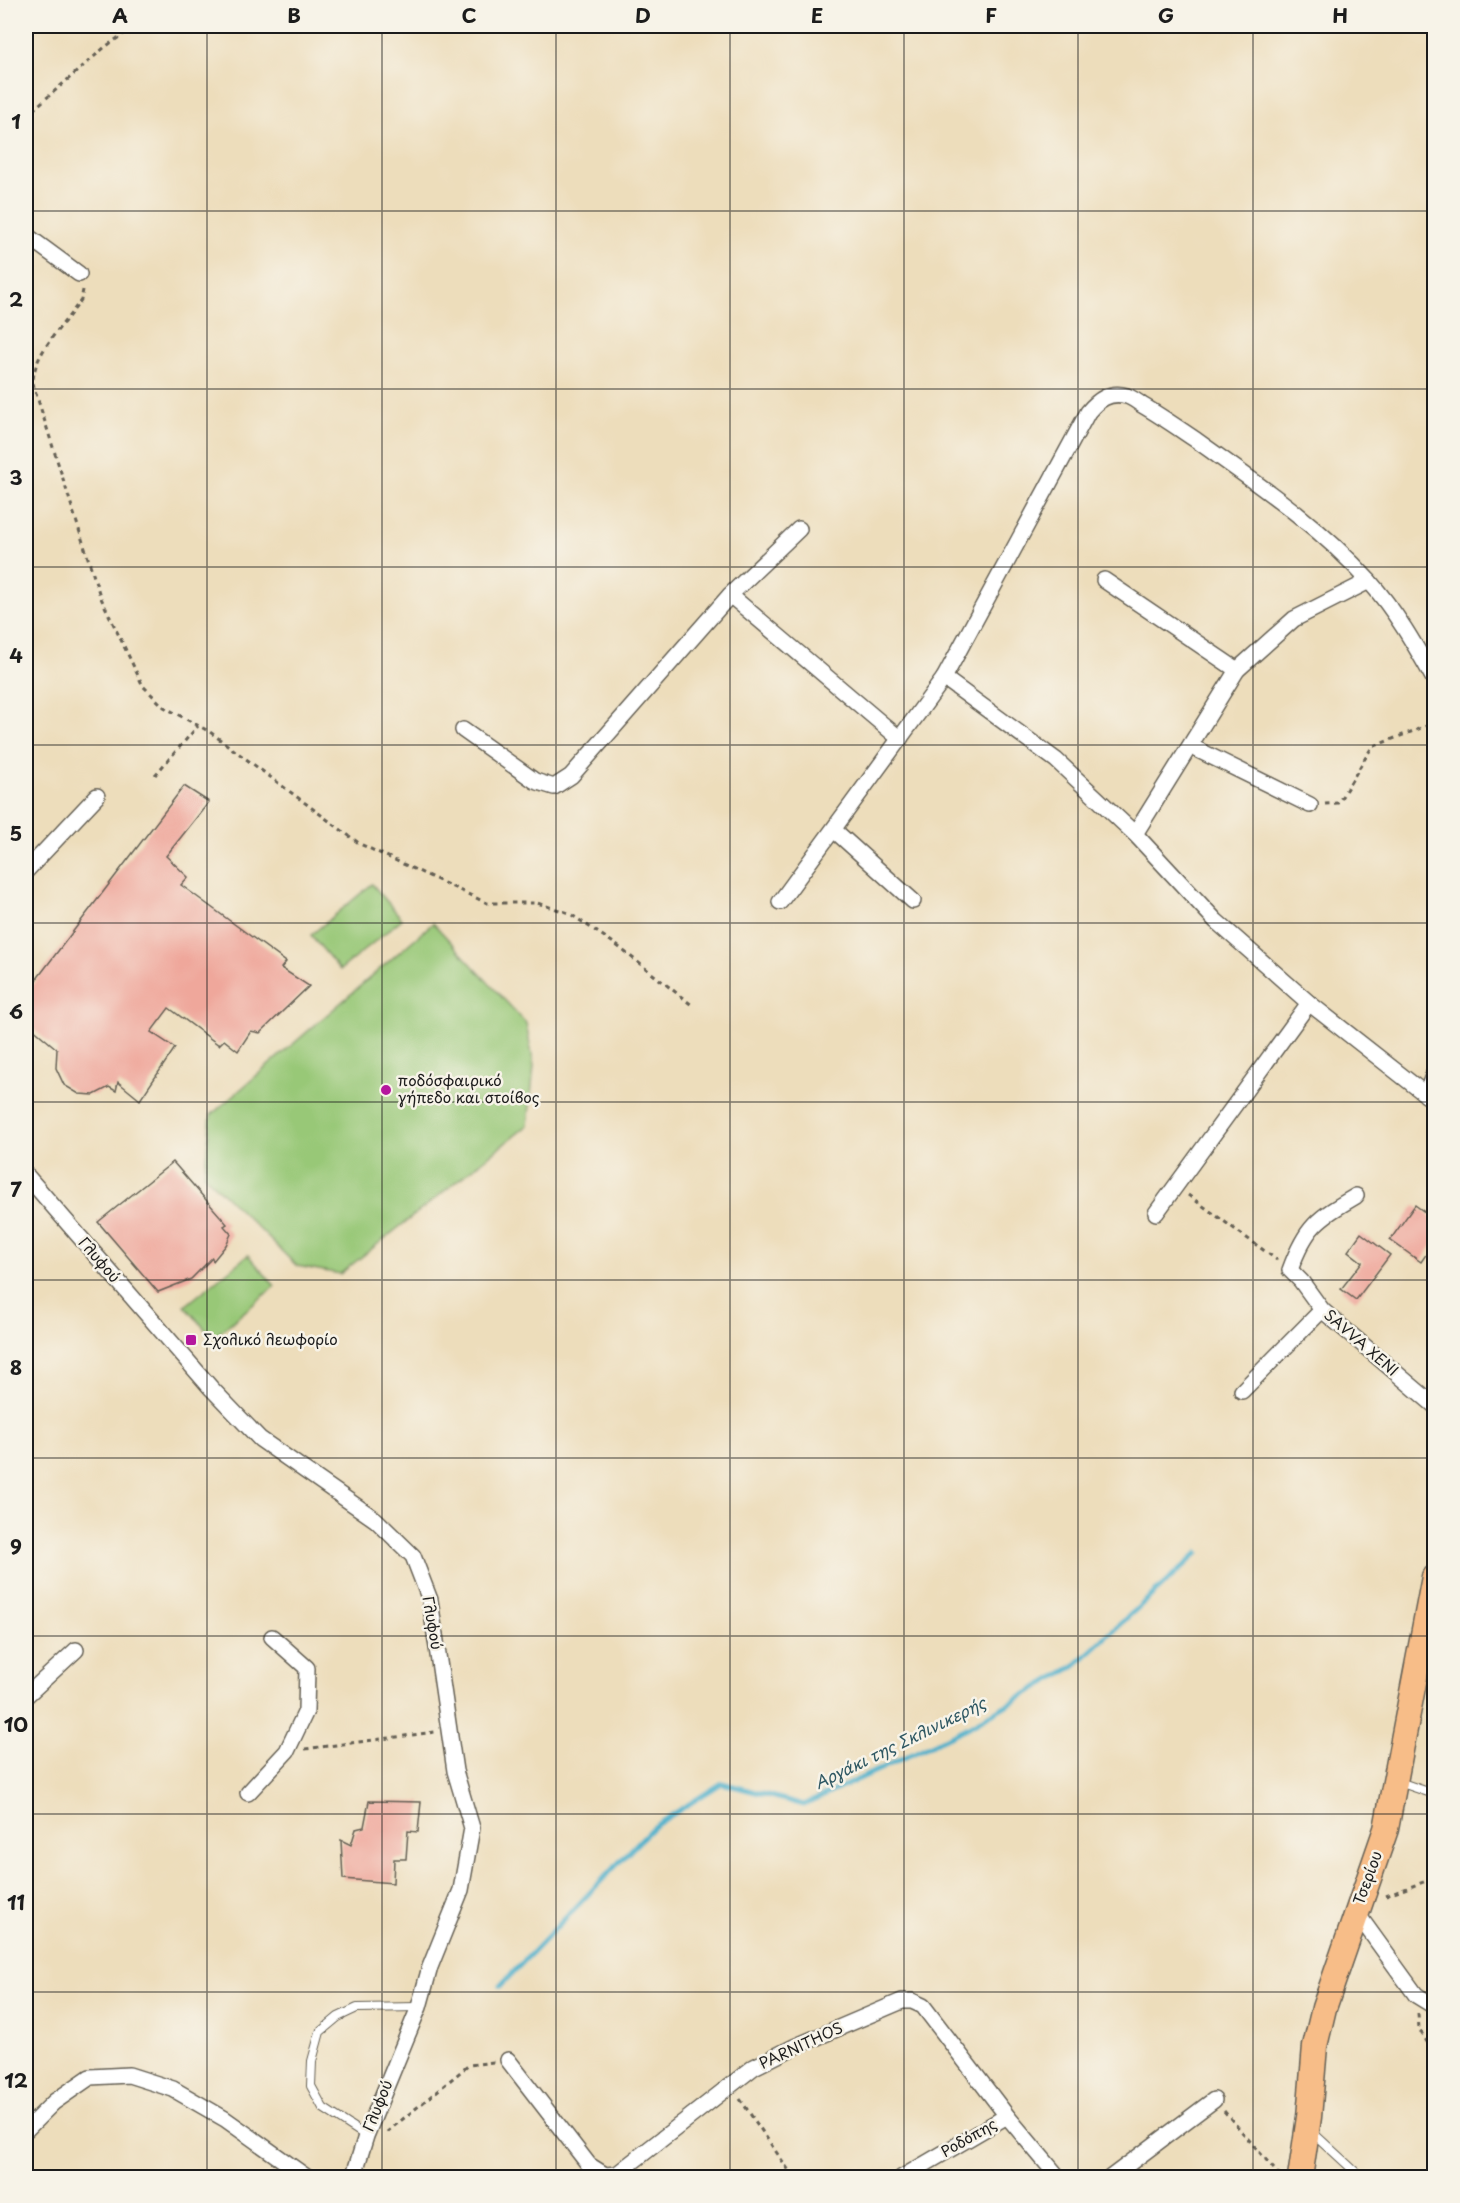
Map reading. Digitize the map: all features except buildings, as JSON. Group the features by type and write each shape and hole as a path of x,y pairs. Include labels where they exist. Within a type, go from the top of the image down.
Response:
{"main road":[{"name":"Τσερίου","path":"1300,2178 1308,2128 1315,2046 1324,2008 1386,1829 1434,1577"}],"street":[{"path":"26,235 79,274"},
{"path":"780,902 944,678 1088,412 1098,400 1112,395 1127,396 1167,420 1278,499 1319,533 1369,581 1404,627 1434,679"},
{"path":"463,730 535,781 554,787 570,776 730,595 799,529"},
{"path":"1104,580 1237,670"},
{"path":"1135,834 1237,670 1294,619 1369,581"},
{"path":"730,595 900,739"},
{"path":"944,678 1056,760 1135,834 1216,921 1309,1003 1430,1098 1434,1073"},
{"path":"1190,746 1310,805"},
{"path":"26,871 98,796"},
{"path":"834,830 913,901"},
{"path":"1156,1213 1309,1003"},
{"name":"Γλυφού","path":"26,1175 211,1388 260,1439 376,1520 413,1556 430,1600 455,1771 472,1828 461,1890 430,1967 419,2007 366,2136 353,2178"},
{"path":"1290,1270 1300,1243 1316,1222 1356,1196"},
{"name":"SAVVA XENI","path":"1290,1270 1322,1310 1434,1405"},
{"path":"1242,1391 1322,1310"},
{"path":"248,1793 287,1751 306,1711 307,1668 272,1637"},
{"path":"26,1696 76,1650"},
{"path":"1357,1909 1416,1995 1434,2004"},
{"name":"PARNITHOS","path":"508,2060 589,2165 605,2175 617,2174 754,2067 794,2047 902,2001 912,2001 923,2006 1007,2116 1059,2178"},
{"path":"26,2130 54,2102 90,2077 129,2075 172,2089 225,2119 308,2178"},
{"path":"1110,2178 1214,2100"},
{"name":"Ροδόπης","path":"901,2178 1007,2116"}],"lane":[{"path":"1395,1780 1434,1794"},
{"path":"366,2136 323,2108 311,2086 312,2061 320,2032 338,2016 357,2008 419,2007"},
{"path":"1308,2128 1362,2178"}],"path":[{"path":"26,116 105,46 135,26"},
{"path":"79,274 83,292 81,300 37,360 33,372 33,384 100,596 143,686 164,707 210,732 360,844 487,903 537,903 569,913 615,944 693,1006"},
{"path":"1310,805 1338,803 1372,747 1434,723"},
{"path":"155,775 198,726"},
{"path":"1176,1186 1290,1270"},
{"path":"287,1751 449,1730"},
{"path":"1357,1909 1434,1878"},
{"path":"1416,1995 1419,2029 1434,2053"},
{"path":"361,2153 469,2065 508,2060"},
{"path":"731,2085 794,2178"},
{"path":"1214,2100 1281,2178"}],"green space":[{"path":"372,884 402,919 340,970 311,935"},
{"name":"ποδόσφαιρικό γήπεδο και στοίβος","path":"433,923 526,1023 534,1066 528,1125 340,1274 297,1266 204,1175 211,1115"},
{"path":"248,1255 275,1286 213,1338 185,1306"}],"waterway":[{"name":"Αργάκι της Σκλινικερής","path":"500,1986 653,1827 722,1783 804,1805 965,1729 1073,1667 1198,1553"}],"place":[{"name":"ποδόσφαιρικό γήπεδο και στοίβος","path":"386,1090"},
{"name":"Σχολικό λεωφορίο","path":"191,1340"}]}
